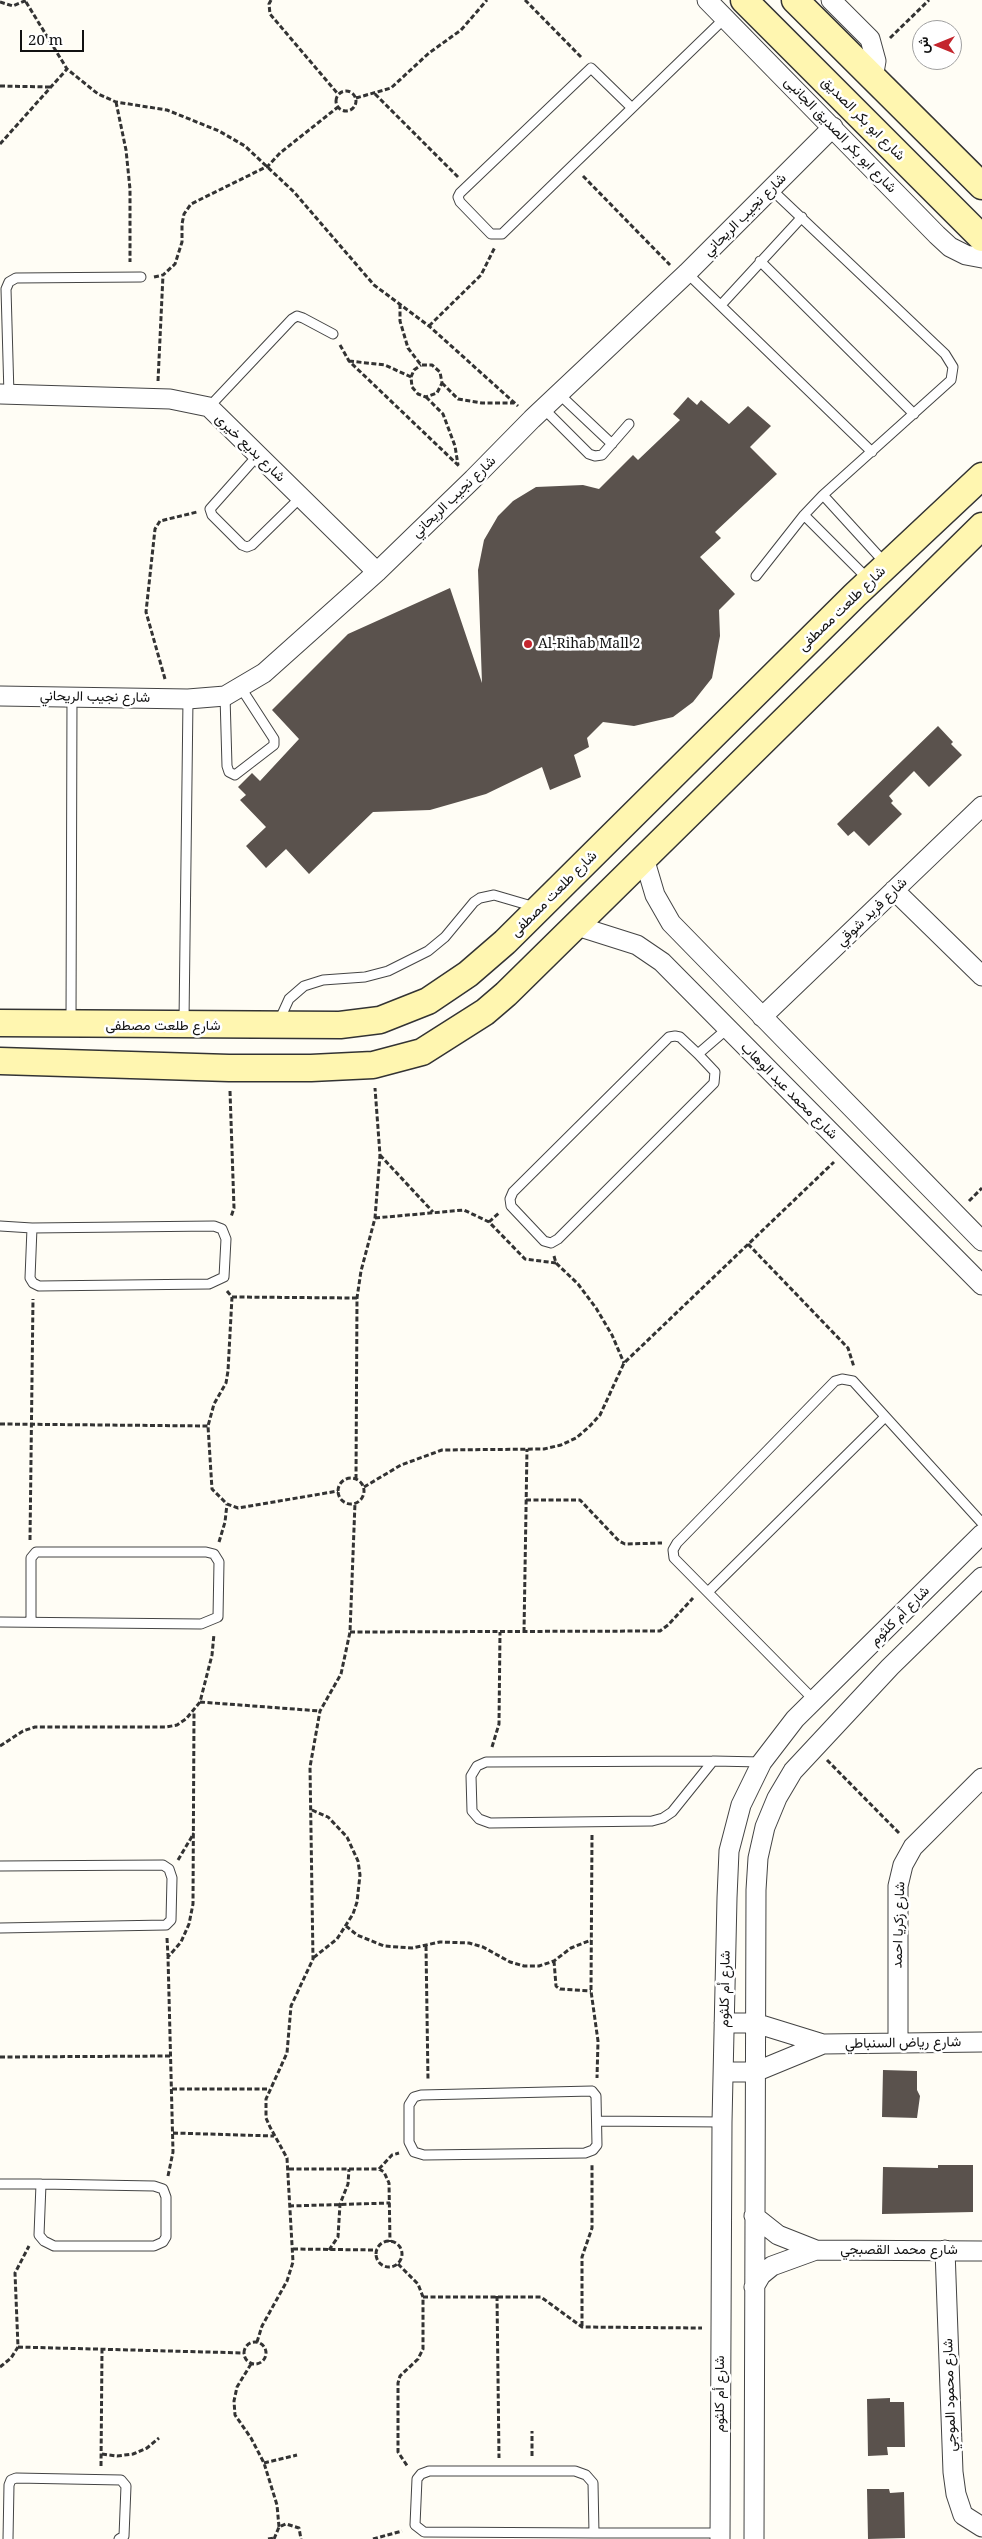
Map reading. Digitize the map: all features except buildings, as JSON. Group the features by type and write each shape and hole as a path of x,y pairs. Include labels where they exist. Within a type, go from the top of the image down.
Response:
{"street":[{"name":"شارع ابو بكر الصديق الجانبى","path":"707,0 944,241 966,255 982,258"},
{"name":"شارع ابو بكر الصديق","path":"744,0 982,238"},
{"path":"795,0 874,66 982,186"},
{"path":"831,0 870,39 874,66"},
{"name":"شارع نجيب الريحاني","path":"0,696 180,698 233,692 264,673 377,572 538,414 685,275 833,127"},
{"name":"شارع بديع خيرى","path":"4,394 184,400 209,407 377,572"},
{"name":"شارع طلعت مصطفى","path":"0,1024 340,1025 380,1020 428,1001 468,974 505,942 878,573 982,476"},
{"path":"0,1061 233,1068 373,1065 422,1052 484,1012 577,926 982,526"},
{"name":"شارع فريد شوقي","path":"762,1018 982,806"},
{"path":"644,858 655,895 671,923 982,1241"},
{"path":"894,890 982,976"},
{"name":"شارع محمد عبد الوهاب","path":"577,926 637,946 662,962 982,1285"},
{"path":"233,1068 237,1026"},
{"name":"شارع أم كلثوم","path":"720,2536 720,2328 724,2023 729,1851 741,1805 762,1762 777,1739 982,1534"},
{"path":"754,2539 755,2024 758,1858 765,1827 777,1798 794,1771 814,1747 890,1667 982,1577"},
{"name":"شارع زكريا احمد","path":"898,2043 898,1886 903,1865 913,1847 982,1778"},
{"name":"شارع رياض السنباطي","path":"724,2023 755,2024 823,2044 982,2042"},
{"name":"شارع رياض السنباطي","path":"755,2072 823,2044"},
{"path":"724,2072 755,2072"},
{"name":"شارع محمد القصبجي","path":"754,2216 778,2235 816,2250"},
{"name":"شارع محمد القصبجي","path":"754,2287 761,2275 772,2266 816,2250 982,2251"},
{"name":"شارع محمود الموجي","path":"945,2250 955,2487 962,2515 982,2527"}],"lane":[{"path":"632,108 591,68 466,186 458,198 460,202 490,234 497,236 502,234 725,18"},
{"path":"756,576 804,515 823,495 951,380 953,367 945,354 771,189"},
{"path":"720,305 802,217"},
{"path":"760,261 914,414"},
{"path":"685,275 720,305 872,452"},
{"path":"4,394 6,289 9,282 16,278 141,277"},
{"path":"209,407 292,319 298,316 333,334"},
{"path":"559,394 612,444"},
{"path":"538,414 589,454 602,455 629,424"},
{"path":"258,455 210,509 212,515 247,547 252,545 301,498"},
{"path":"823,495 878,573"},
{"path":"804,515 878,573"},
{"path":"233,692 274,739 274,745 236,775 230,772 227,766 233,692"},
{"path":"71,1025 72,697"},
{"path":"180,698 184,1026"},
{"path":"278,1025 283,1008 296,992 304,986 323,980 365,977 409,962 445,937 474,902 480,898 494,895 540,908"},
{"path":"698,1054 727,1028"},
{"path":"670,1037 680,1037 698,1054 714,1072 714,1083 558,1239 551,1243 544,1240 511,1206 513,1192 670,1037"},
{"path":"0,1226 32,1228 214,1226 222,1229 226,1239 224,1277 218,1282 39,1286 33,1283 30,1278 32,1228"},
{"path":"814,1700 674,1558 673,1550 676,1543 835,1381 842,1379 853,1381 982,1524"},
{"path":"706,1590 885,1417"},
{"path":"0,1622 201,1624 210,1622 218,1617 219,1562 214,1554 206,1552 36,1552 31,1558 31,1622"},
{"path":"713,1761 672,1812 664,1818 652,1821 490,1823 478,1819 472,1811 471,1776 477,1766 486,1762 713,1761 762,1762"},
{"path":"0,1866 162,1865 169,1869 172,1878 171,1920 166,1925 0,1928"},
{"path":"592,2091 596,2096 598,2121 596,2145 593,2150 585,2153 433,2155 414,2152 409,2142 410,2105 414,2097 428,2095 592,2091"},
{"path":"598,2121 722,2122"},
{"path":"0,2184 41,2184 154,2186 163,2189 166,2197 166,2237 163,2242 154,2246 54,2246 44,2241 39,2235 41,2184"},
{"path":"594,2533 593,2483 586,2475 575,2472 429,2471 416,2479 415,2525 424,2532 720,2536"},
{"path":"0,2539 7,2539 9,2485 11,2480 16,2478 121,2480 126,2486 124,2536 119,2539"}],"path":[{"path":"271,0 269,4 270,14 338,94"},
{"path":"356,98 391,88 429,54 461,30 487,0"},
{"path":"525,0 591,68"},
{"path":"874,66 929,0"},
{"path":"0,2 13,6 26,1 67,69 81,83 116,102 167,110 219,131 245,146 294,192 374,285 428,326 514,403 538,414"},
{"path":"0,144 67,69"},
{"path":"0,86 50,88"},
{"path":"338,94 348,90 356,98 357,103 348,111 338,107"},
{"path":"338,94 336,98 338,107"},
{"path":"375,94 466,186"},
{"path":"116,102 126,150 130,189 129,277"},
{"path":"141,277 162,275 175,264 182,242 184,214 191,204 268,166 280,153 338,107"},
{"path":"573,165 685,275"},
{"path":"428,326 481,275 494,250 497,236"},
{"path":"157,399 162,275"},
{"path":"400,304 403,335 408,348 421,365"},
{"path":"333,334 348,361 473,479"},
{"path":"348,361 385,365 411,377"},
{"path":"458,465 455,446 443,414 426,397 418,394 412,386 411,377 414,370 421,365 432,365 440,372 442,384 458,399 482,403 514,403"},
{"path":"426,397 437,393 442,384"},
{"path":"180,698 146,612 155,529 160,521 210,509"},
{"path":"364,1487 356,1479 357,1298 361,1271 375,1218 380,1155 373,1065"},
{"path":"222,1229 230,1221 234,1208 233,1068"},
{"path":"364,1487 401,1464 442,1450 528,1449 561,1445 589,1428 608,1400 624,1363 847,1149"},
{"path":"380,1155 434,1212"},
{"path":"375,1218 464,1210 473,1212 489,1222 525,1259 556,1263 578,1284 596,1308 612,1335 624,1363"},
{"path":"748,1244 848,1348 853,1358 853,1381"},
{"path":"33,1283 29,1532 31,1544 36,1552"},
{"path":"356,1479 344,1481 338,1491 238,1508 218,1498 210,1484 208,1426 214,1404 226,1383 232,1297 357,1298"},
{"path":"0,1424 208,1426"},
{"path":"524,1632 528,1449"},
{"path":"257,2342 269,2311 290,2273 292,2249 289,2169 282,2147 274,2136 266,2118 265,2108 269,2089 286,2053 291,2006 313,1958 310,1767 320,1711 341,1674 350,1632 355,1504 363,1497 364,1487"},
{"path":"338,1491 344,1502 355,1504"},
{"path":"526,1500 580,1500 619,1541 625,1544 676,1543"},
{"path":"214,1554 223,1530 227,1504"},
{"path":"350,1632 660,1631 706,1590"},
{"path":"0,1746 23,1730 35,1728 166,1727 186,1720 200,1702 214,1644 210,1622"},
{"path":"486,1762 499,1724 500,1632"},
{"path":"200,1702 320,1711"},
{"path":"163,2189 170,2171 174,2152 168,1957 180,1942 189,1924 193,1904 194,1712"},
{"path":"814,1747 913,1847"},
{"path":"312,1810 328,1817 339,1826 354,1849 358,1861 360,1888 357,1902 346,1926 326,1950 313,1958"},
{"path":"592,1822 590,1991 598,2041 596,2096"},
{"path":"169,1869 179,1859 194,1832"},
{"path":"346,1926 357,1935 384,1946 412,1948 440,1942 469,1943 484,1947 510,1962 524,1966 539,1966 554,1961 571,1948 591,1940"},
{"path":"426,1946 428,2095"},
{"path":"554,1961 556,1986 560,1989 590,1991"},
{"path":"0,2057 171,2056"},
{"path":"172,2089 269,2089"},
{"path":"173,2134 274,2136"},
{"path":"582,2327 583,2252 592,2228 593,2150"},
{"path":"379,2169 392,2155 414,2152"},
{"path":"289,2169 379,2169 387,2177 390,2203 390,2242"},
{"path":"329,2250 338,2237 340,2204 348,2184 349,2169"},
{"path":"289,2206 390,2203"},
{"path":"0,2366 11,2358 18,2347 15,2273 29,2246 39,2235"},
{"path":"384,2242 395,2243 402,2253 398,2264 393,2267 382,2265 376,2255 377,2250 384,2242"},
{"path":"292,2249 377,2250"},
{"path":"398,2264 418,2284 423,2297 422,2349 418,2359 400,2376 398,2383 398,2452 403,2463 411,2470 422,2474"},
{"path":"497,2296 499,2472"},
{"path":"423,2297 541,2297 582,2327 720,2328"},
{"path":"257,2342 263,2345 266,2356 257,2365 251,2364 246,2360 244,2354 248,2345 257,2342"},
{"path":"18,2347 244,2354"},
{"path":"101,2479 102,2350"},
{"path":"251,2364 236,2387 234,2401 236,2415 264,2463 277,2505 279,2527 274,2538 268,2539"},
{"path":"531,2472 532,2431"},
{"path":"102,2454 117,2456 133,2454 147,2448 159,2438"},
{"path":"264,2463 298,2455"},
{"path":"279,2527 293,2525 298,2528 302,2539"},
{"path":"373,2539 415,2525"}],"place":[{"name":"Al-Rihab Mall 2","path":"528,644"}]}
